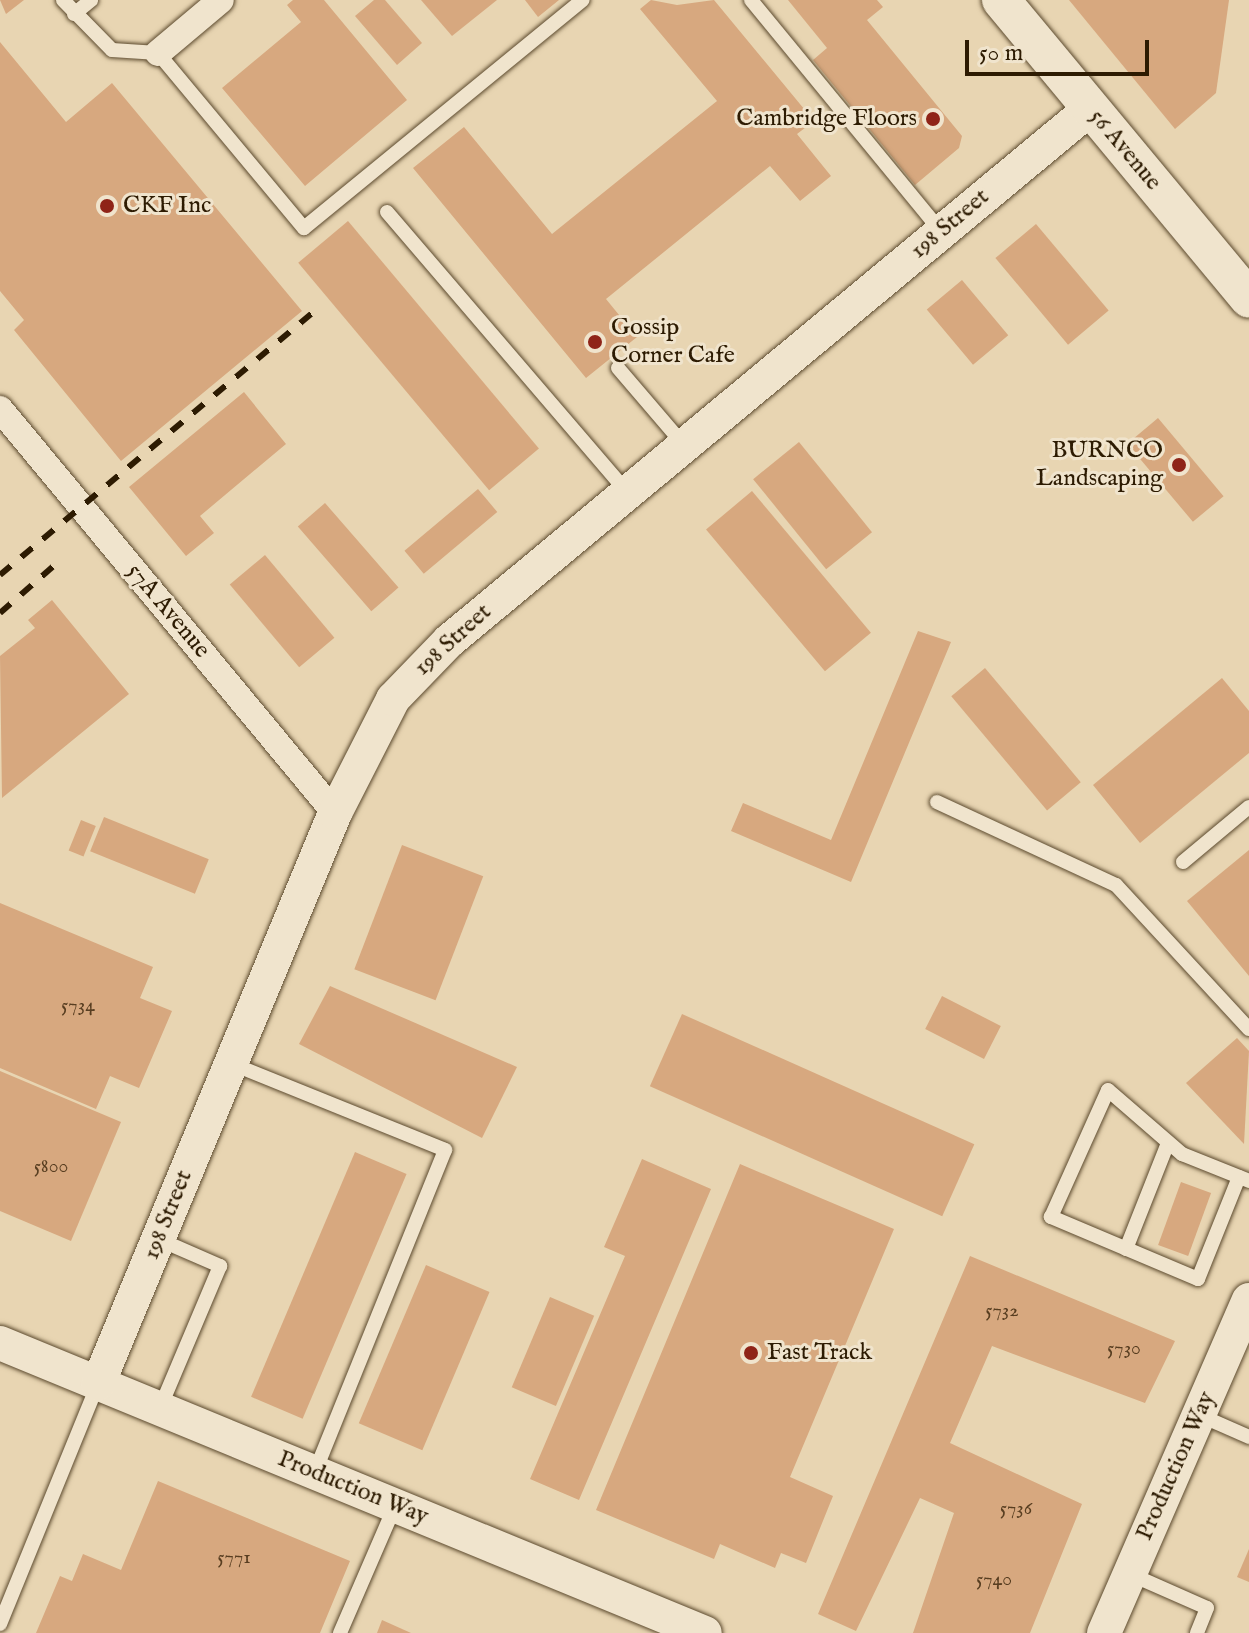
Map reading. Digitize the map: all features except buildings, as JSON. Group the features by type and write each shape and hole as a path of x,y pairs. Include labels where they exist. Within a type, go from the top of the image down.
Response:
{"main road":[{"name":"56 Avenue","path":"1001,0 1249,299"}],"street":[{"path":"158,53 221,0"},
{"name":"198 Street","path":"98,1384 335,813 366,743 404,685 627,492 1091,108"},
{"name":"57A Avenue","path":"0,409 335,813"},
{"name":"Production Way","path":"1104,1633 1199,1415 1245,1322"},
{"name":"Production Way","path":"0,1343 705,1633"}],"lane":[{"path":"63,0 112,50 158,53 304,228 583,0"},
{"path":"74,14 91,0"},
{"path":"751,0 942,232"},
{"path":"387,212 627,492"},
{"path":"618,368 684,445"},
{"path":"937,802 1116,885 1249,1029"},
{"path":"1183,862 1249,807"},
{"path":"230,1063 445,1150 315,1473"},
{"path":"1114,1091 1168,1143 1244,1179 1198,1279 1051,1217 1102,1094 1114,1091"},
{"path":"1126,1249 1168,1143"},
{"path":"158,1239 220,1266 159,1409"},
{"path":"0,1624 98,1384"},
{"path":"1199,1415 1249,1437"},
{"path":"340,1633 395,1506"},
{"path":"1130,1574 1207,1608 1197,1633"}],"railway":[{"path":"0,575 318,308"},
{"path":"0,613 58,562"}],"place":[{"name":"Cambridge Floors","path":"933,119"},
{"name":"CKF Inc","path":"107,206"},
{"name":"Gossip Corner Cafe","path":"595,342"},
{"name":"BURNCO Landscaping","path":"1179,465"},
{"name":"Fast Track","path":"751,1353"}]}
